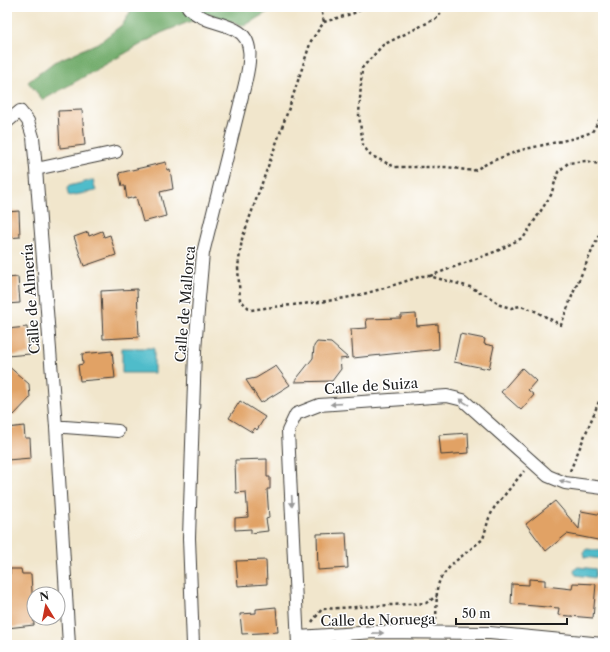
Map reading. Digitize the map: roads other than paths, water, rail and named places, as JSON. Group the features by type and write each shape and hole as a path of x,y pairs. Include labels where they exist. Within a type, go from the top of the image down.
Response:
{"street":[{"name":"Calle de Mallorca","path":"188,7 200,16 237,30 243,36 248,45 250,57 245,84 203,253 195,351 190,485 189,538 193,645"},
{"name":"Calle de Almería","path":"7,122 20,111 28,121 33,137 56,427 69,645"},
{"path":"36,168 116,152"},
{"name":"Calle de Suiza","path":"298,641 288,431 296,414 319,405 447,396 463,400 548,476 565,483 603,488"},
{"path":"56,427 118,431"},
{"name":"Calle de Noruega","path":"298,641 375,632 490,633 603,644"}],"water":[{"path":"93,180 96,191 69,196 67,188 69,186"},
{"path":"122,348 154,348 154,373 122,373"},
{"path":"587,549 603,551 603,559 584,557 583,552"},
{"path":"578,567 596,569 595,578 576,575 574,572"}]}
